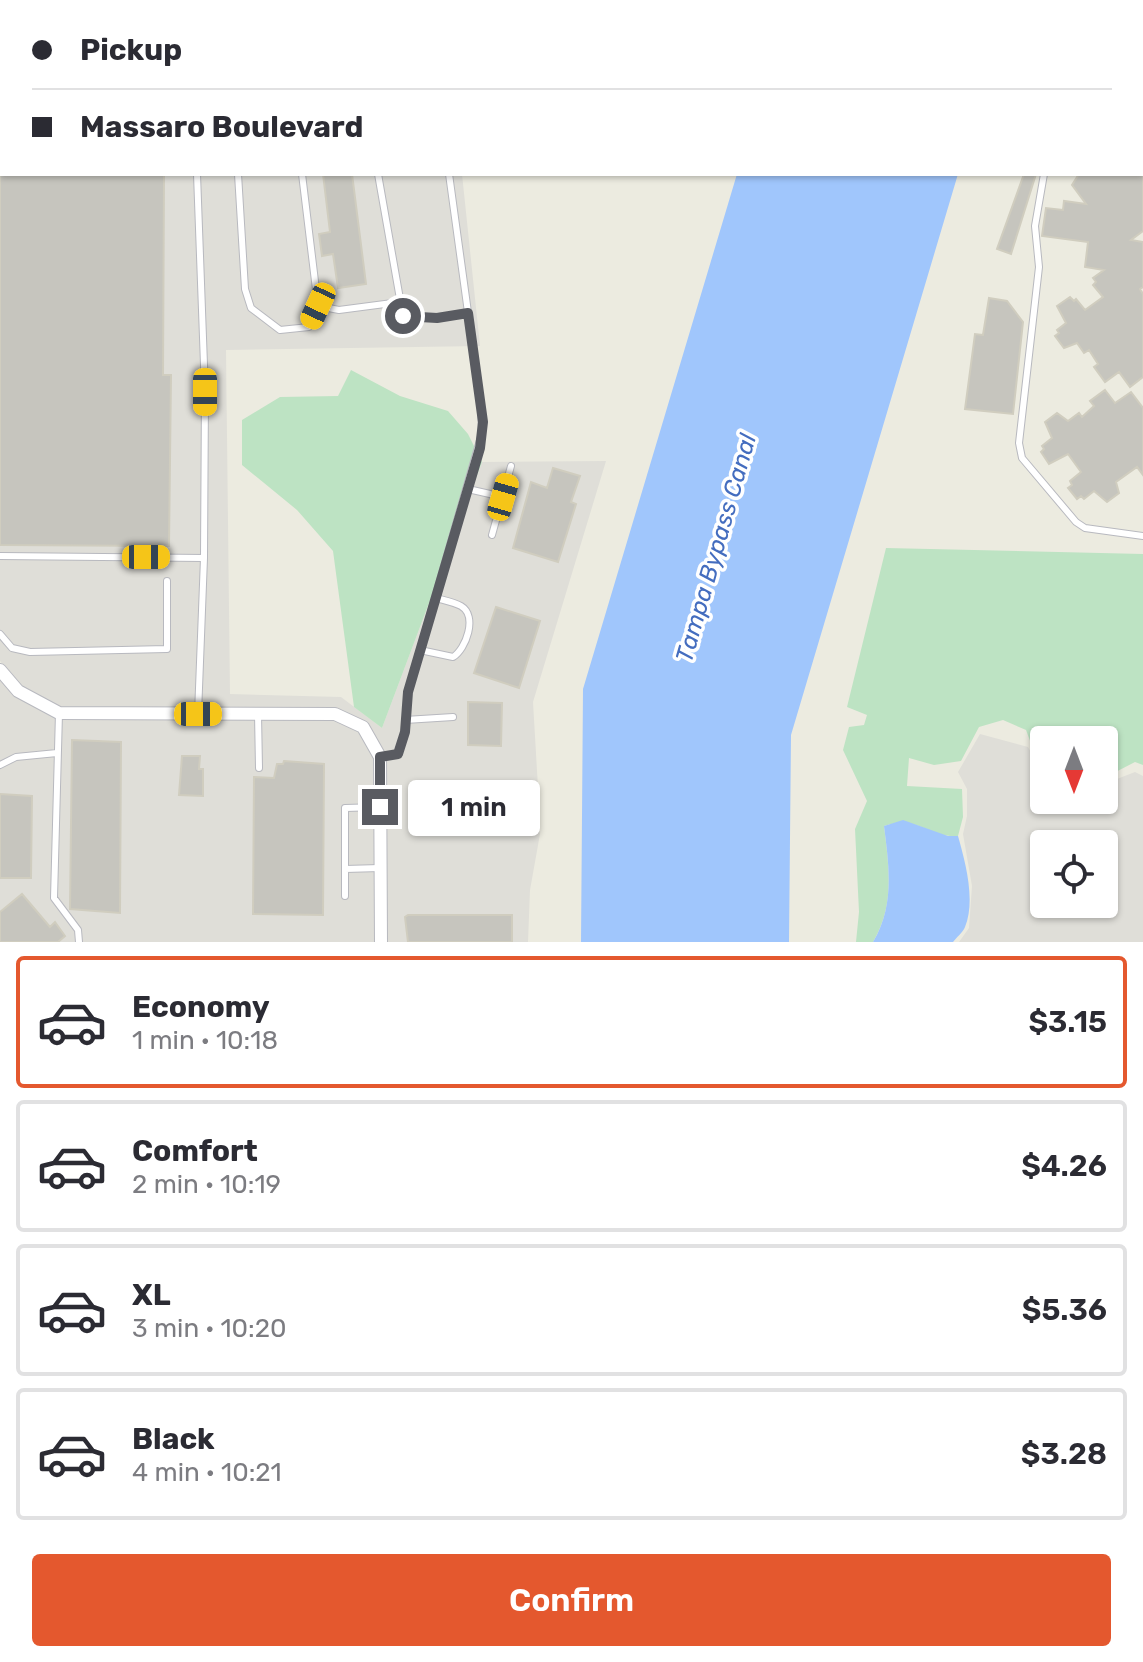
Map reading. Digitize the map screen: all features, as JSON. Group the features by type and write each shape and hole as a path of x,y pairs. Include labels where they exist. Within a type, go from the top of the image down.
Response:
{"street":[{"path":"0,670 18,691 59,713 335,714 363,727 380,757 381,942"}],"lane":[{"path":"197,176 205,392 204,558 198,714"},
{"path":"238,176 245,289 251,308 280,330 309,327 318,306 302,176"},
{"path":"378,176 403,316 437,318 468,313"},
{"path":"380,757 398,754 404,743 408,692 480,448 483,422 449,176"},
{"path":"1044,176 1035,226 1039,267 1019,443 1022,458 1076,522 1085,528 1143,536"},
{"path":"318,306 339,310 400,302"},
{"path":"492,535 511,466"},
{"path":"468,489 503,497"},
{"path":"0,556 204,558"},
{"path":"0,634 12,648 30,652 167,649 167,581"},
{"path":"420,650 453,657 464,645 469,624 465,610 436,598"},
{"path":"59,713 54,898 78,930 79,942"},
{"path":"258,714 259,768"},
{"path":"405,720 453,717"},
{"path":"0,765 16,757 57,753"},
{"path":"345,896 345,808 380,807"},
{"path":"345,869 380,868"}],"shaded area":[{"path":"0,176 462,176 480,346 226,350 230,694 341,697 382,728 482,462 606,461 533,702 539,805 534,806 540,834 530,890 528,942 386,942 385,757 365,721 198,708 60,707 21,686 0,661"},
{"path":"0,678 14,695 99,719 334,720 359,732 374,758 376,942 0,942"},
{"path":"980,734 1028,747 1030,814 1118,814 1118,779 1135,772 1143,776 1143,942 959,942 969,928 972,886 963,834 967,789 958,772"}],"green space":[{"path":"351,370 400,396 448,411 468,434 482,462 382,728 354,707 333,551 297,510 242,465 242,420 280,397 338,396"},
{"path":"886,548 1143,554 1143,765 1135,762 1118,771 1118,726 1030,726 1030,741 1026,730 1003,720 979,727 961,761 934,765 909,758 907,786 962,789 963,817 958,836 939,834 907,823 884,826 889,886 885,914 873,942 856,942 859,912 855,829 867,801 843,750 849,727 864,725 867,715 847,707"}],"water":[{"name":"Tampa Bypass Canal","path":"736,176 957,176 791,735 789,942 581,942 583,689"},
{"path":"903,820 948,836 958,836 970,905 965,927 953,942 873,942 885,914 889,885 884,826"}],"building":[{"path":"0,176 164,176 163,375 171,375 169,546 0,545"},
{"path":"323,176 352,176 366,284 338,288 333,254 322,256 319,234 330,232"},
{"path":"1023,176 1035,176 1011,254 997,249"},
{"path":"1078,176 1143,176 1143,231 1131,240 1143,242 1143,287 1140,289 1143,294 1143,377 1130,387 1119,372 1105,382 1094,367 1098,364 1089,350 1084,353 1077,343 1064,348 1055,336 1066,323 1057,306 1070,297 1074,301 1076,299 1085,310 1103,297 1093,285 1096,282 1093,278 1104,270 1085,267 1088,242 1042,236 1046,208 1063,210 1064,201 1086,204 1072,185"},
{"path":"989,298 1007,301 1023,322 1013,414 965,409 975,334 983,335"},
{"path":"1105,390 1115,403 1131,392 1143,408 1143,475 1137,467 1116,482 1119,493 1107,502 1094,491 1084,499 1081,496 1077,499 1068,488 1072,485 1070,481 1081,472 1068,454 1049,464 1041,452 1044,449 1042,446 1052,438 1045,422 1057,413 1068,421 1079,413 1082,417 1094,406 1090,401"},
{"path":"553,468 580,476 571,502 576,504 558,562 513,548 531,482 547,488"},
{"path":"496,607 540,621 519,688 474,673"},
{"path":"468,702 502,703 501,746 468,745"},
{"path":"72,740 121,742 120,913 70,909"},
{"path":"182,756 200,756 203,796 179,795"},
{"path":"284,761 324,764 323,915 253,914 254,777 274,778 277,764"},
{"path":"0,794 32,796 31,878 0,878"},
{"path":"22,894 50,927 55,922 65,936 58,942 0,942 0,912"},
{"path":"512,915 512,942 408,942 405,917"}],"route":[{"path":"380,807 380,757 398,754 404,743 408,692 480,448 483,422 468,313 437,318 403,316"}]}
